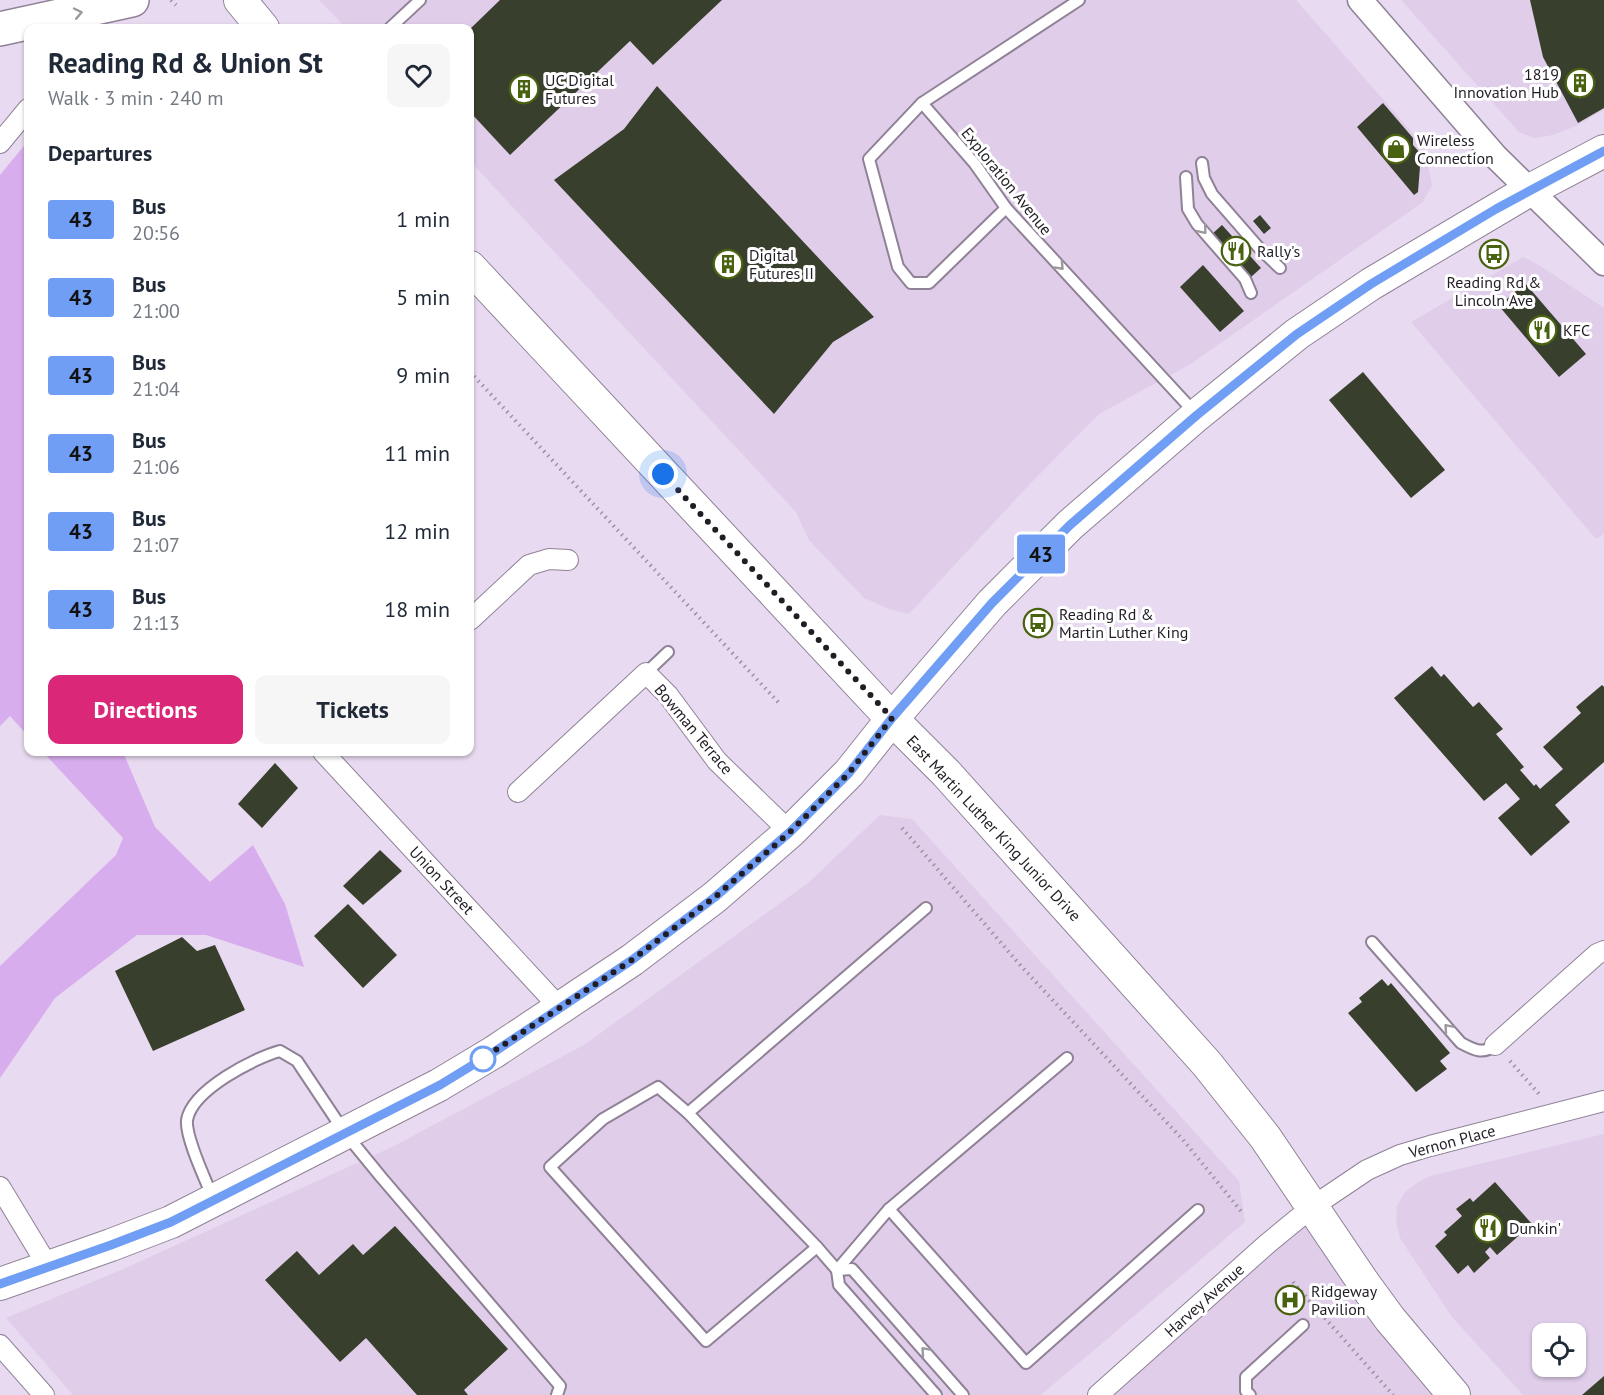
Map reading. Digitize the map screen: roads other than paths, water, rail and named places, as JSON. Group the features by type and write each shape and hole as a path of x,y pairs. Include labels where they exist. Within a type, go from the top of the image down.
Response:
{"highway":[{"path":"0,29 132,0"}],"main road":[{"path":"240,0 260,24"},
{"path":"0,1284 171,1222 440,1085 617,971 715,897 790,832 849,773 892,718 992,603 1070,525 1197,415 1297,334 1371,284 1528,190 1604,151"},
{"name":"East Martin Luther King Junior Drive","path":"474,271 946,773 1208,1064 1264,1137 1390,1319 1454,1395"}],"street":[{"path":"1360,0 1496,157 1604,263"},
{"path":"0,143 24,114"},
{"path":"474,616 529,565 549,559 568,560"},
{"name":"Bowman Terrace","path":"518,792 646,673 668,695 717,761 790,832"},
{"name":"Union Street","path":"329,756 560,1008"},
{"path":"1495,1045 1597,954 1604,951"},
{"name":"Vernon Place","path":"1312,1207 1367,1170 1400,1155 1604,1101"},
{"path":"0,1187 49,1268"},
{"name":"Harvey Avenue","path":"1098,1395 1258,1252 1312,1207"},
{"path":"0,1346 44,1395"}],"lane":[{"path":"394,24 420,0"},
{"path":"1006,208 929,283 911,283 898,267 869,159 922,103 1079,0"},
{"name":"Exploration Avenue","path":"922,103 975,164 1006,208 1197,415"},
{"path":"1202,164 1204,178 1212,195 1280,268"},
{"path":"1186,177 1188,209 1197,224 1245,279 1251,293"},
{"path":"646,673 668,652"},
{"path":"688,1113 926,908"},
{"path":"1372,942 1461,1043 1476,1052 1489,1050 1495,1045"},
{"path":"214,1200 191,1143 187,1121 193,1105 222,1078 265,1055 280,1051 297,1061 345,1132 560,1386 557,1395"},
{"path":"837,1270 889,1209 1067,1058"},
{"path":"817,1246 706,1341 550,1167 603,1119 658,1087 688,1113 817,1246 837,1270 839,1285 936,1395"},
{"path":"889,1209 1026,1363 1198,1210"},
{"path":"837,1270 852,1269 963,1395"},
{"path":"1250,1395 1246,1391 1246,1377 1303,1325"}],"place":[{"name":"1819 Innovation Hub","path":"1580,83"},
{"name":"UC Digital Futures","path":"524,89"},
{"name":"Wireless Connection","path":"1396,149"},
{"name":"Rally's","path":"1236,251"},
{"name":"Reading Rd & Lincoln Ave","path":"1494,254"},
{"name":"Digital Futures II","path":"728,264"},
{"name":"KFC","path":"1542,330"},
{"name":"Reading Rd & Martin Luther King","path":"1038,623"},
{"name":"Dunkin'","path":"1488,1228"},
{"name":"Ridgeway Pavilion","path":"1290,1300"}]}
